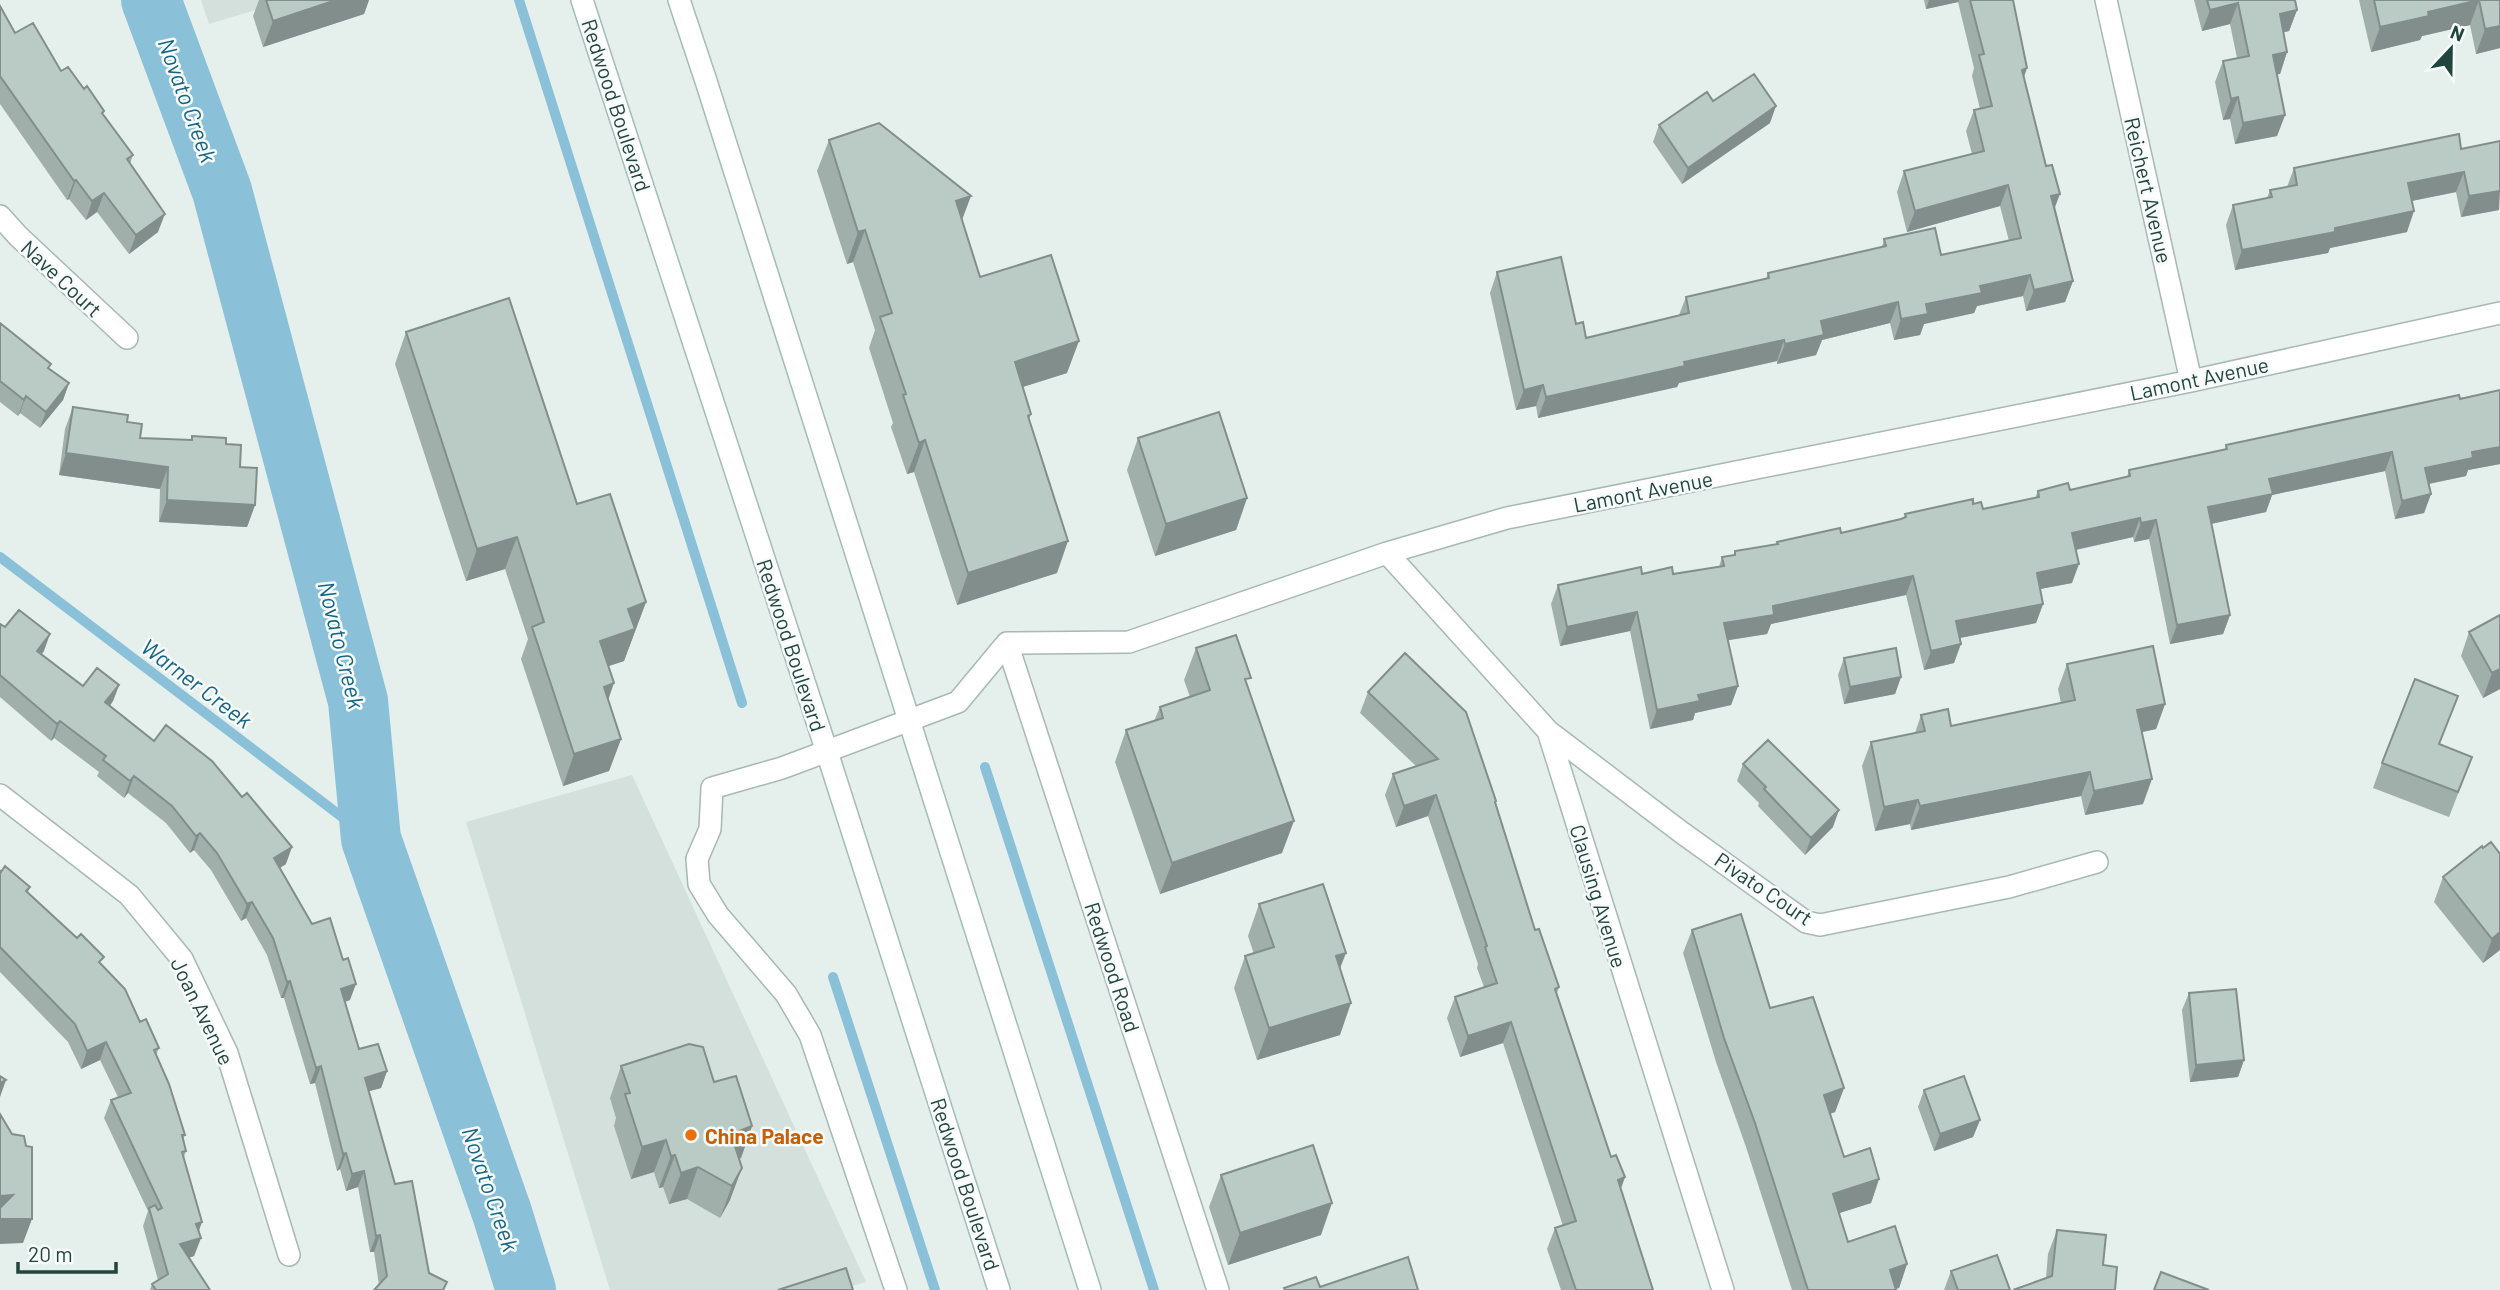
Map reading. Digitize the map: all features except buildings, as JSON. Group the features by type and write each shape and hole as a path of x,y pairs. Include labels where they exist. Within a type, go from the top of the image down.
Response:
{"street":[{"name":"Redwood Boulevard","path":"582,0 999,1290"},
{"path":"679,0 1090,1290"},
{"name":"Reichert Avenue","path":"2106,0 2191,381"},
{"name":"Nave Court","path":"0,216 127,338"},
{"name":"Lamont Avenue","path":"1007,643 1129,642 1387,553 1507,518 2191,381 2500,313"},
{"name":"Clausing Avenue","path":"1387,553 1548,731 1723,1290"},
{"path":"896,1290 810,1035 786,994 718,915 699,884 697,859 710,829 712,788 782,768 958,702 1007,643"},
{"name":"Redwood Road","path":"1007,643 1218,1290"},
{"name":"Pivato Court","path":"1548,731 1806,922 1820,925 1996,890 2097,862"},
{"name":"Joan Avenue","path":"0,795 129,895 182,959 227,1053 289,1255"}],"shaded area":[{"path":"201,0 288,0 209,24"},
{"path":"632,775 866,1282 839,1290 610,1290 466,822"}],"waterway":[{"name":"Novato Creek","path":"151,0 222,191 358,701 371,839 502,1213 526,1290"},
{"path":"519,0 742,703"},
{"name":"Warner Creek","path":"0,557 371,839"},
{"path":"985,767 1154,1290"},
{"path":"833,977 935,1290"}],"place":[{"name":"China Palace","path":"691,1135"}]}
